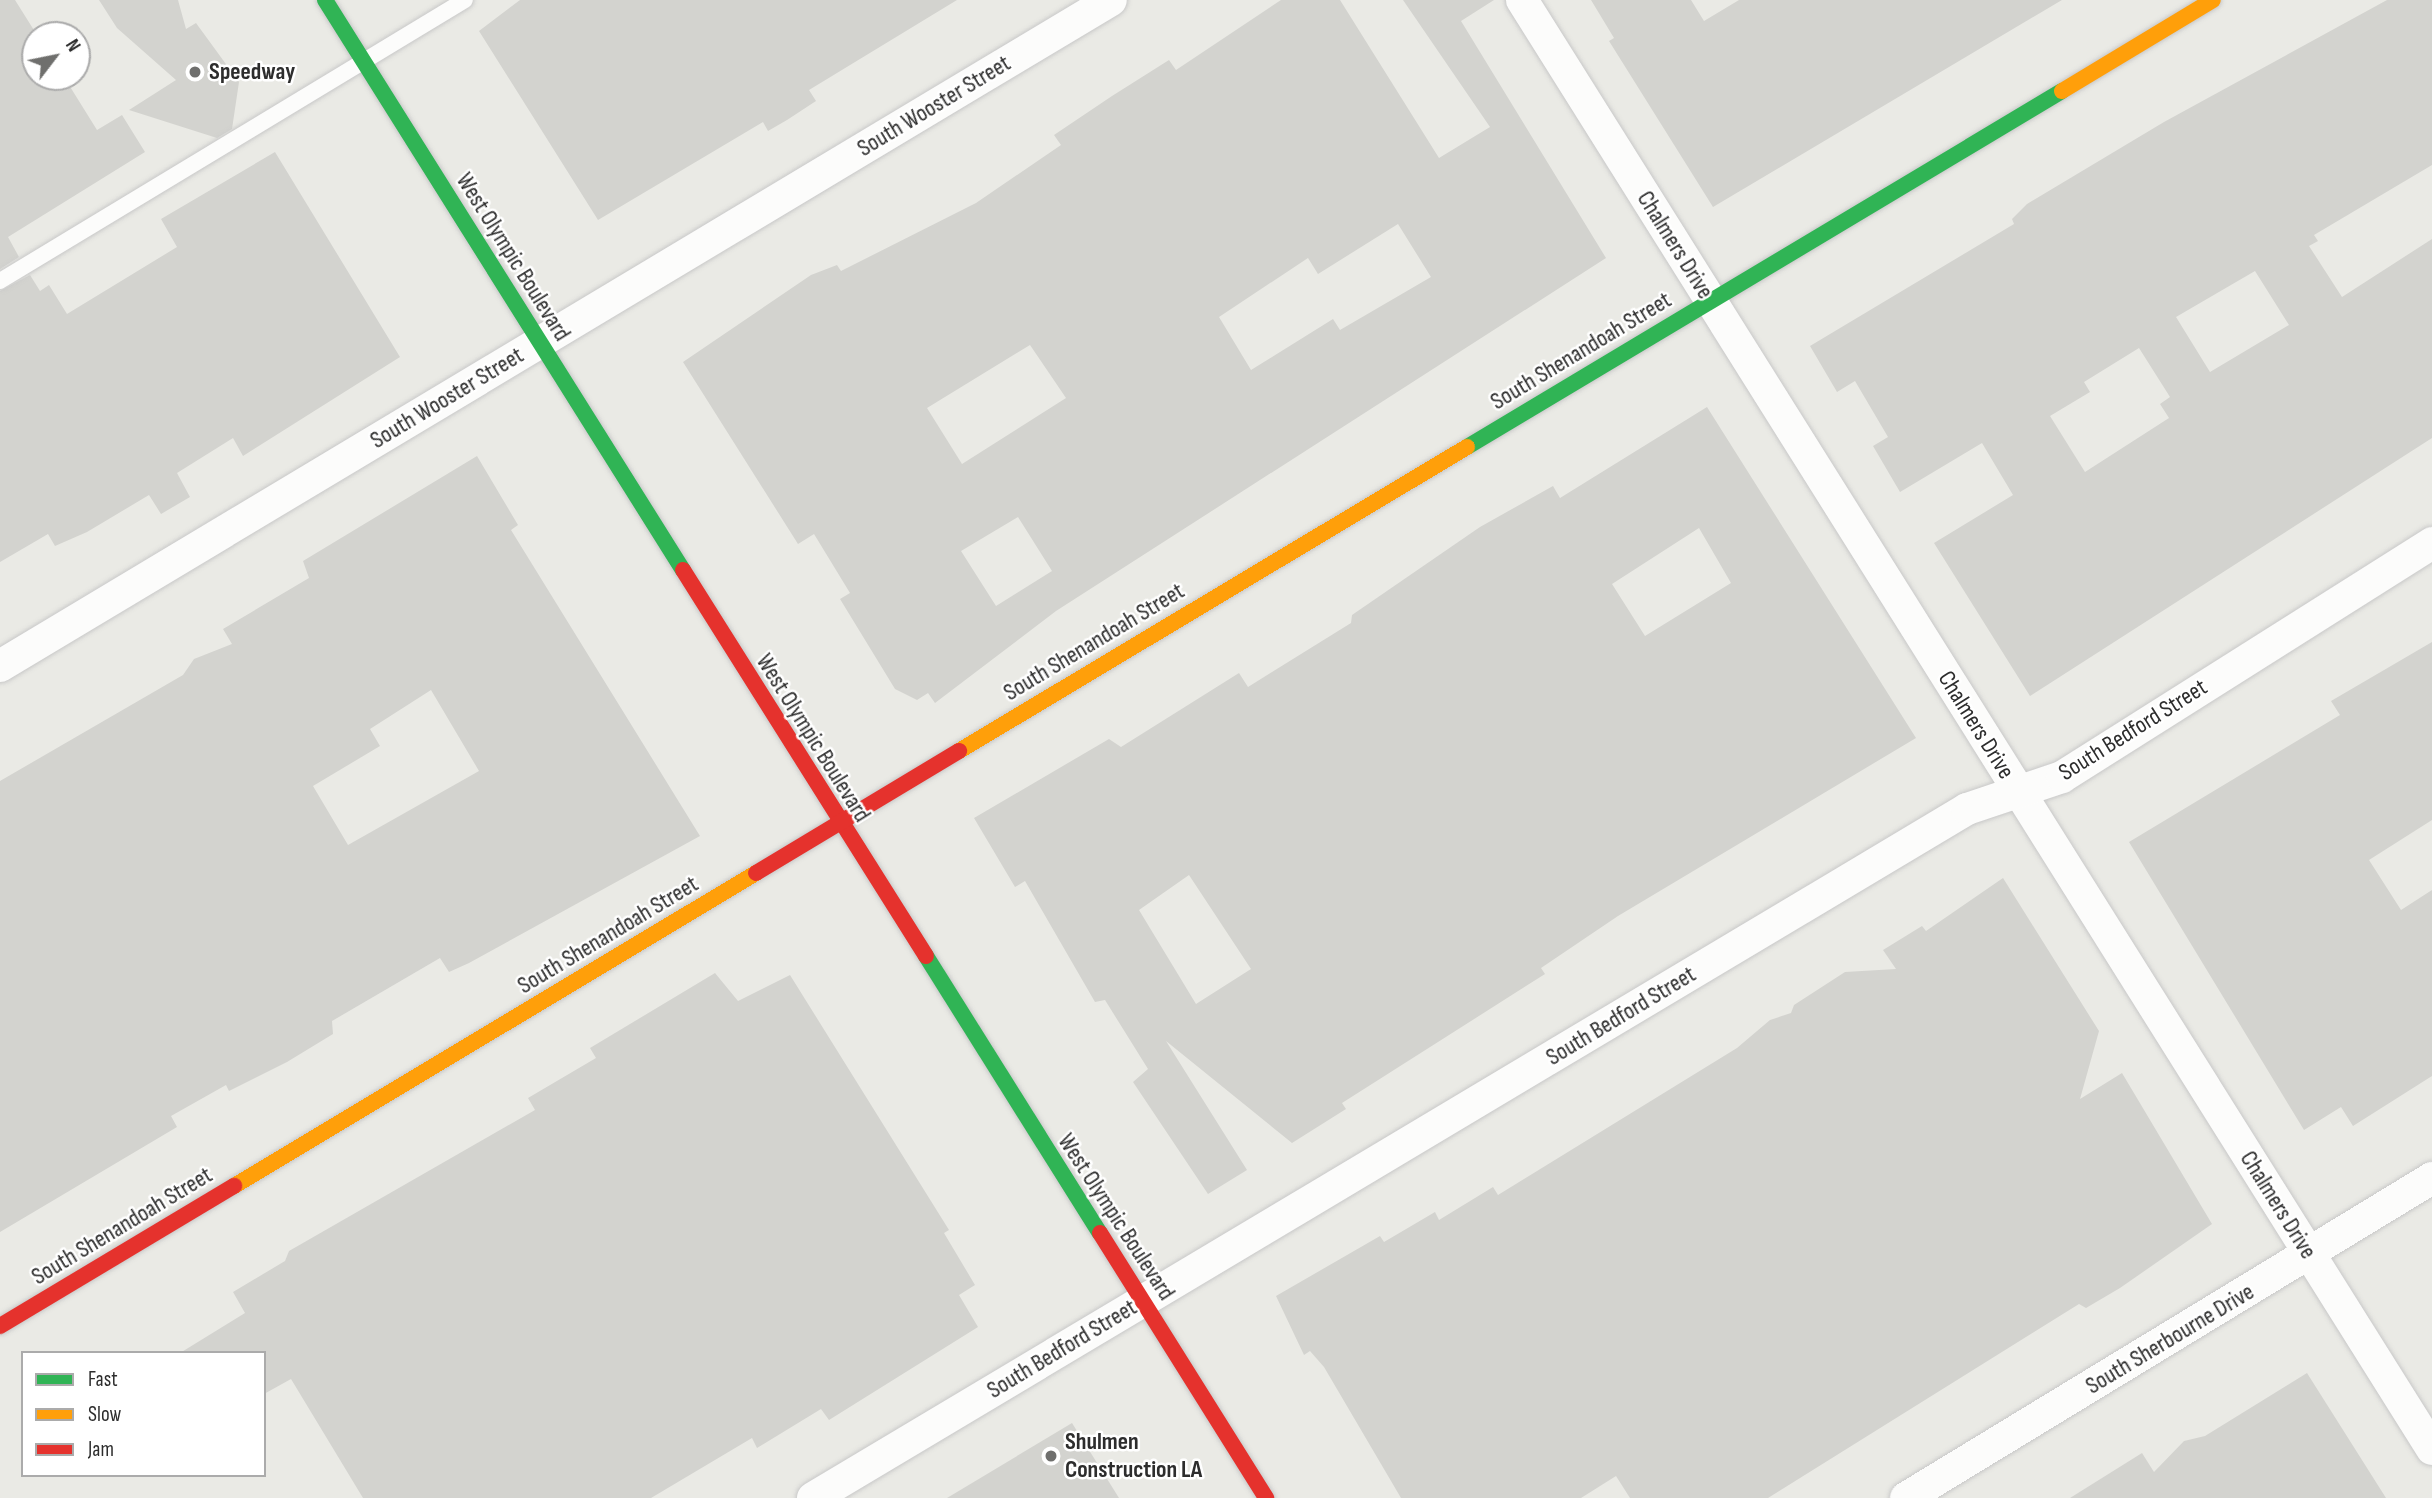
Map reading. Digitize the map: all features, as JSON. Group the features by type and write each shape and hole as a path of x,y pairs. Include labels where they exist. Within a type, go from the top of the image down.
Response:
{"street":[{"name":"West Olympic Boulevard","path":"325,0 839,823 1266,1498"},
{"name":"South Wooster Street","path":"0,666 1111,0"},
{"name":"Chalmers Drive","path":"1522,0 2432,1449"},
{"name":"South Shenandoah Street","path":"0,1326 2213,0"},
{"name":"South Bedford Street","path":"813,1498 1967,809 2062,777 2432,542"},
{"name":"South Sherbourne Drive","path":"1906,1498 2310,1256 2432,1178"}],"lane":[{"path":"0,281 465,0"}],"building":[{"path":"0,0 15,0 28,21 21,21 21,91 73,91 97,130 122,115 145,152 8,237 19,257 0,269"},
{"name":"Speedway","path":"99,0 178,0 186,29 196,23 239,82 232,129 217,138 129,110 176,80 117,28"},
{"path":"520,0 957,0 809,90 816,101 787,120 768,131 763,122 598,220 479,31"},
{"path":"1281,0 1340,0 1439,158 1490,127 1403,0 1494,0 1461,21 1606,258 1056,611 935,703 928,693 917,700 895,689 840,599 850,593 814,534 798,544 683,362 811,275 837,265 841,271 976,203 1061,145 1054,135 1112,96 1169,60 1176,70","holes":["1398,224 1431,277 1340,330 1333,319 1251,370 1219,317 1308,258 1318,274","1030,345 1066,398 962,464 927,408","1018,517 1052,571 996,606 961,551"]},
{"path":"1591,0 1691,0 1704,21 1739,0 2062,0 1713,207 1609,41 1614,38"},
{"path":"2387,0 2432,0 2432,165 2314,235 2318,241 2309,246 2342,297 2432,239 2432,438 2030,696 1934,543 2013,495 1982,443 1900,492 1873,446 1888,437 1855,381 1837,392 1810,346 2014,224 2012,219 2027,204 2164,122","holes":["2255,271 2289,325 2210,372 2176,317","2139,348 2170,397 2160,404 2169,418 2085,472 2050,416 2090,392 2084,382"]},
{"path":"275,152 400,357 243,456 233,438 177,473 190,497 161,514 149,495 87,532 55,546 48,534 0,562 0,291 30,275 40,291 49,285 67,314 177,247 161,219"},
{"path":"1707,407 1916,738 1618,916 1541,968 1545,974 1342,1103 1346,1109 1292,1143 1166,1041 1247,1170 1208,1194 1133,1082 1148,1069 1105,1000 1095,1002 1025,881 1015,887 974,818 1109,739 1121,747 1239,673 1248,687 1351,623 1352,615 1480,527 1553,486 1560,498","holes":["1699,528 1731,583 1645,636 1612,584","1189,875 1251,969 1196,1004 1139,910"]},
{"path":"477,456 518,525 511,530 700,836 469,963 449,972 440,958 332,1021 333,1034 287,1062 229,1091 226,1085 171,1116 177,1127 0,1232 0,781 183,675 194,659 232,644 223,629 309,578 303,561","holes":["431,690 479,771 348,845 313,786 380,746 370,729"]},
{"path":"2432,642 2432,820 2369,860 2401,910 2432,890 2432,1076 2353,1126 2341,1107 2304,1130 2129,842 2340,715 2331,701"},
{"path":"2003,878 2099,1031 2080,1099 2122,1073 2212,1224 2120,1288 2086,1308 2079,1304 1768,1498 1630,1498 1616,1476 1581,1498 1401,1498 1324,1367 1310,1351 1304,1355 1276,1296 1380,1236 1384,1242 1435,1212 1439,1220 1493,1187 1498,1195 1737,1048 1770,1020 1791,1013 1794,1005 1845,972 1896,969 1883,950 1922,926 1926,931"},
{"path":"715,973 738,1001 790,975 949,1230 944,1233 975,1285 959,1295 978,1327 829,1420 821,1409 757,1448 752,1438 651,1498 363,1498 291,1379 266,1393 266,1351 183,1351 245,1313 233,1292 285,1261 289,1251 535,1110 528,1098 596,1058 590,1048"},
{"path":"2307,1373 2386,1498 2070,1498 2142,1453 2154,1472 2184,1441 2205,1436"},
{"path":"1072,1423 1119,1498 947,1498"}],"traffic: fast":[{"path":"325,0 683,570"},
{"path":"1467,447 2062,91"},
{"path":"926,956 1100,1233"}],"traffic: slow":[{"path":"2062,91 2213,0"},
{"path":"959,751 1467,447"},
{"path":"234,1186 756,873"}],"traffic: jam":[{"path":"683,570 926,956"},
{"path":"756,873 959,751"},
{"path":"0,1326 234,1186"},
{"path":"1100,1233 1266,1498"}],"place":[{"name":"Speedway","path":"195,72"},
{"name":"Shulmen Construction LA","path":"1051,1456"}]}
